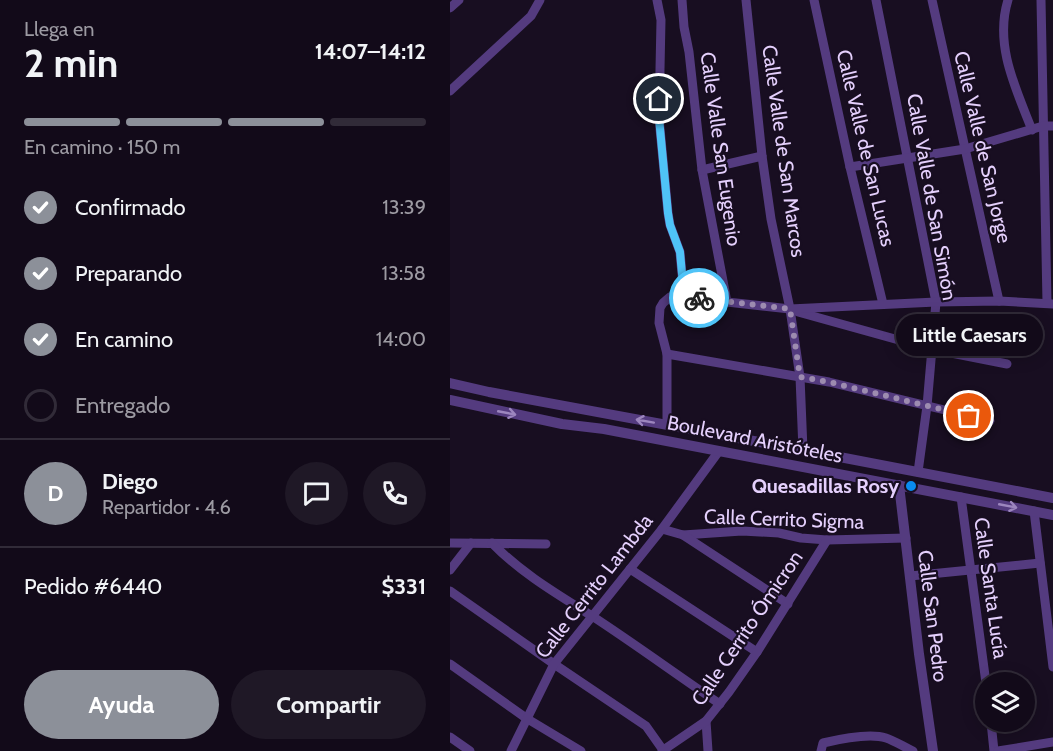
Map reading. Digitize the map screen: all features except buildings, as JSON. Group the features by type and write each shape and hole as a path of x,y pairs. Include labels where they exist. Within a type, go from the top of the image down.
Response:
{"street":[{"path":"450,8 459,0"},
{"path":"450,91 531,16 540,0"},
{"path":"657,0 661,20 659,118 670,225 680,252 684,296"},
{"name":"Calle Valle San Eugenio","path":"682,0 702,170 727,302"},
{"name":"Calle Valle de San Marcos","path":"746,0 771,219 790,309 800,377 803,450"},
{"name":"Calle Valle de San Lucas","path":"814,0 883,304"},
{"name":"Calle Valle de San Simón","path":"876,0 936,302 927,406 918,472"},
{"name":"Calle Valle de San Jorge","path":"932,0 999,301"},
{"path":"1008,0 1004,32 1006,58 1013,83 1032,130"},
{"path":"668,425 667,354 659,322 660,308 670,297 684,296 790,309 936,302 1050,303 1048,126 1041,0"},
{"path":"850,166 965,149 1048,126"},
{"path":"702,170 762,156"},
{"path":"790,309 931,349 1007,364"},
{"path":"667,354 829,382 990,421"},
{"name":"Boulevard Aristóteles","path":"450,384 1053,498"},
{"name":"Boulevard Aristóteles","path":"450,400 562,424 604,429 1046,515"},
{"path":"799,466 803,450"},
{"name":"Calle Cerrito Lambda","path":"511,751 554,664 662,529 719,451"},
{"name":"Calle San Pedro","path":"899,485 933,751"},
{"name":"Calle Santa Lucía","path":"961,497 985,672"},
{"path":"1046,515 1040,563 1050,626 1053,667"},
{"name":"Calle Cerrito Sigma","path":"662,529 683,535 742,531 779,533 827,540 906,538"},
{"path":"683,535 788,604"},
{"name":"Calle Cerrito Ómicron","path":"663,751 706,722 720,704 757,652 827,540"},
{"path":"450,543 546,544"},
{"path":"450,570 471,543"},
{"path":"492,543 511,561 556,594 720,704"},
{"path":"910,576 1040,563"},
{"path":"630,569 757,652"},
{"path":"1043,583 1053,585"},
{"path":"450,591 646,726 663,751"},
{"path":"450,664 526,718 580,751"},
{"path":"706,722 708,751"},
{"path":"992,732 996,751 1053,742"},
{"path":"450,736 470,751"},
{"path":"821,751 824,743 877,736 888,738 913,751"}],"way so far":[{"path":"699,298 790,309 800,377 969,416"}],"place":[{"name":"Little Caesars","path":"969,416"},
{"name":"Quesadillas Rosy","path":"911,486"}],"route":[{"path":"659,99 668,213 680,252 684,296 699,298"}]}
